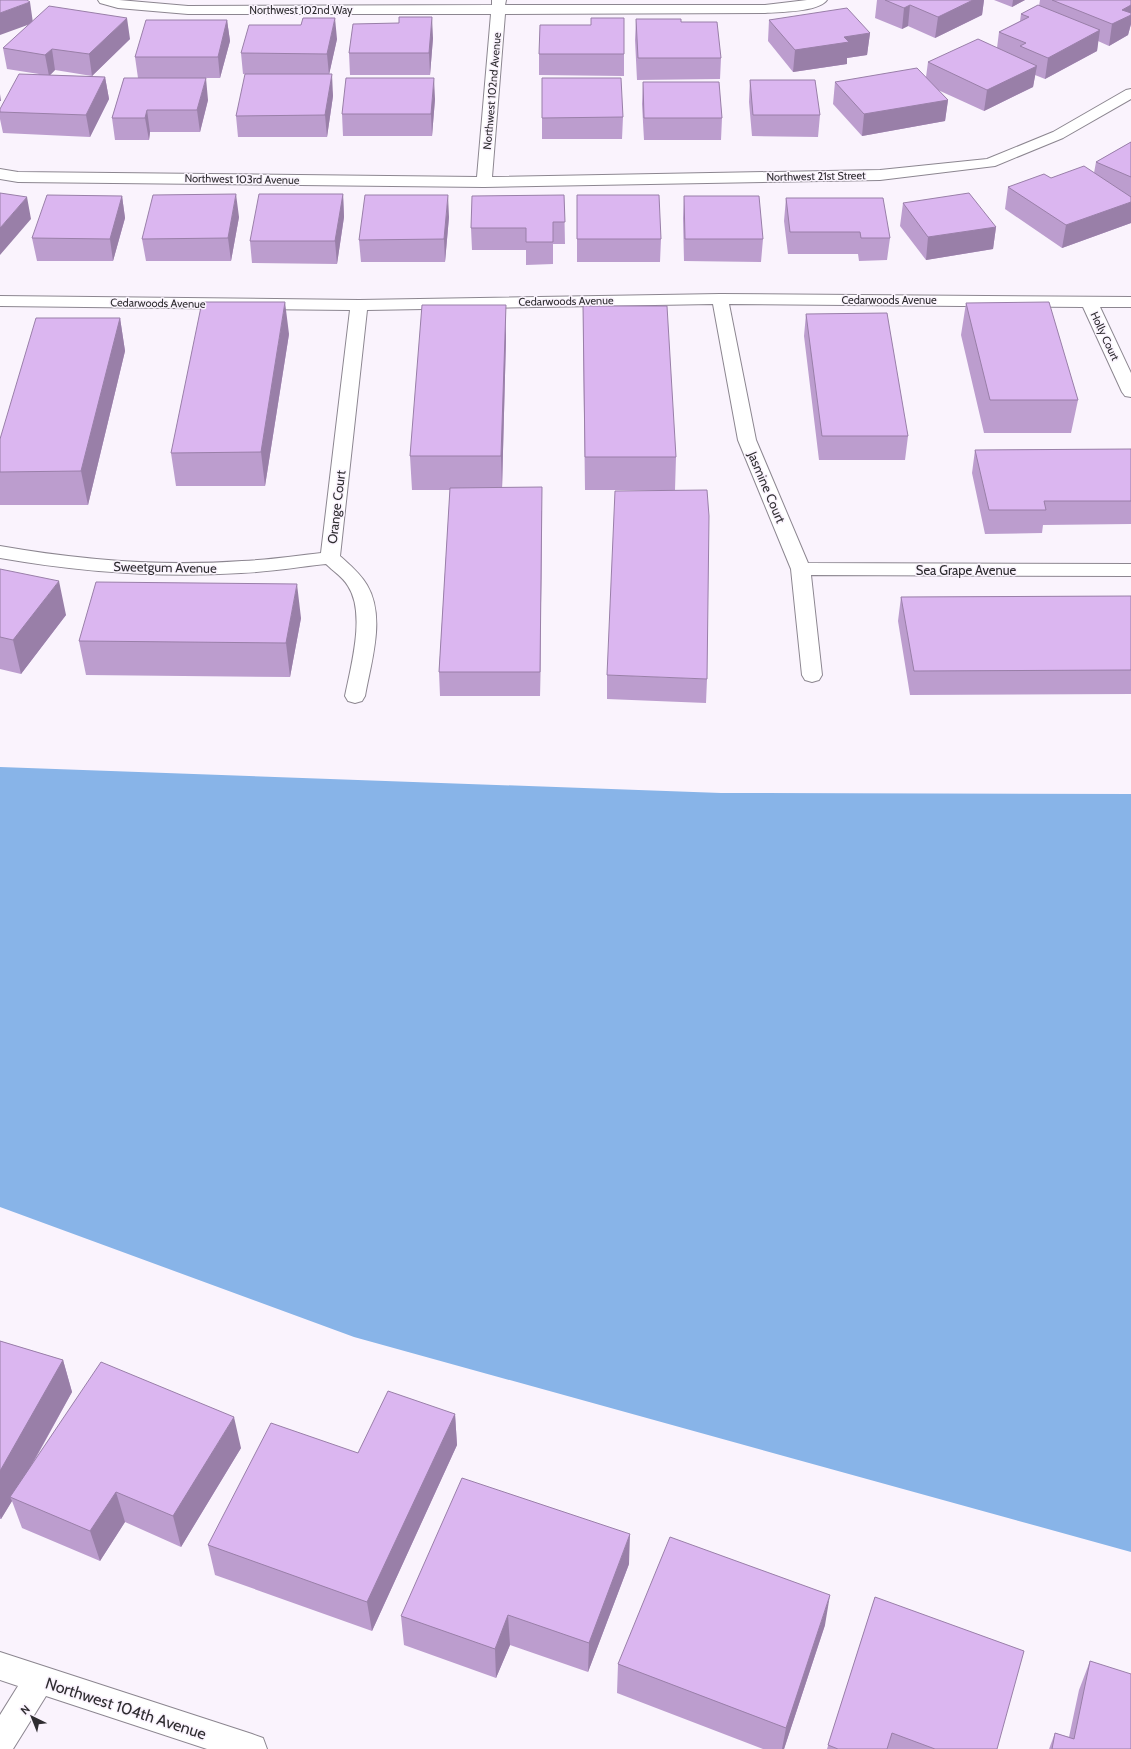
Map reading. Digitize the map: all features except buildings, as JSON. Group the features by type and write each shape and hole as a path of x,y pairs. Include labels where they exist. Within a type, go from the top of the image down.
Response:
{"street":[{"name":"Northwest 102nd Way","path":"105,0 118,4 188,10 499,5 765,9 806,5 820,0"},
{"name":"Northwest 102nd Avenue","path":"484,182 499,5"},
{"name":"Northwest 21st Street","path":"484,182 880,175 990,163 1058,135 1131,93"},
{"name":"Northwest 103rd Avenue","path":"0,174 18,177 484,182"},
{"name":"Cedarwoods Avenue","path":"0,301 359,305 720,299 1131,302"},
{"name":"Jasmine Court","path":"720,299 747,440 802,569 812,675"},
{"name":"Holly Court","path":"1089,301 1131,392"},
{"name":"Orange Court","path":"356,696 367,618 366,603 359,587 346,572 330,558 359,305"},
{"name":"Sweetgum Avenue","path":"0,552 72,564 136,569 231,568 330,558"},
{"name":"Sea Grape Avenue","path":"802,569 1131,570"},
{"name":"Northwest 104th Avenue","path":"0,1666 252,1749"},
{"path":"0,1742 40,1679"}],"water":[{"path":"0,767 721,793 1131,794 1131,1552 354,1337 0,1207"}]}
